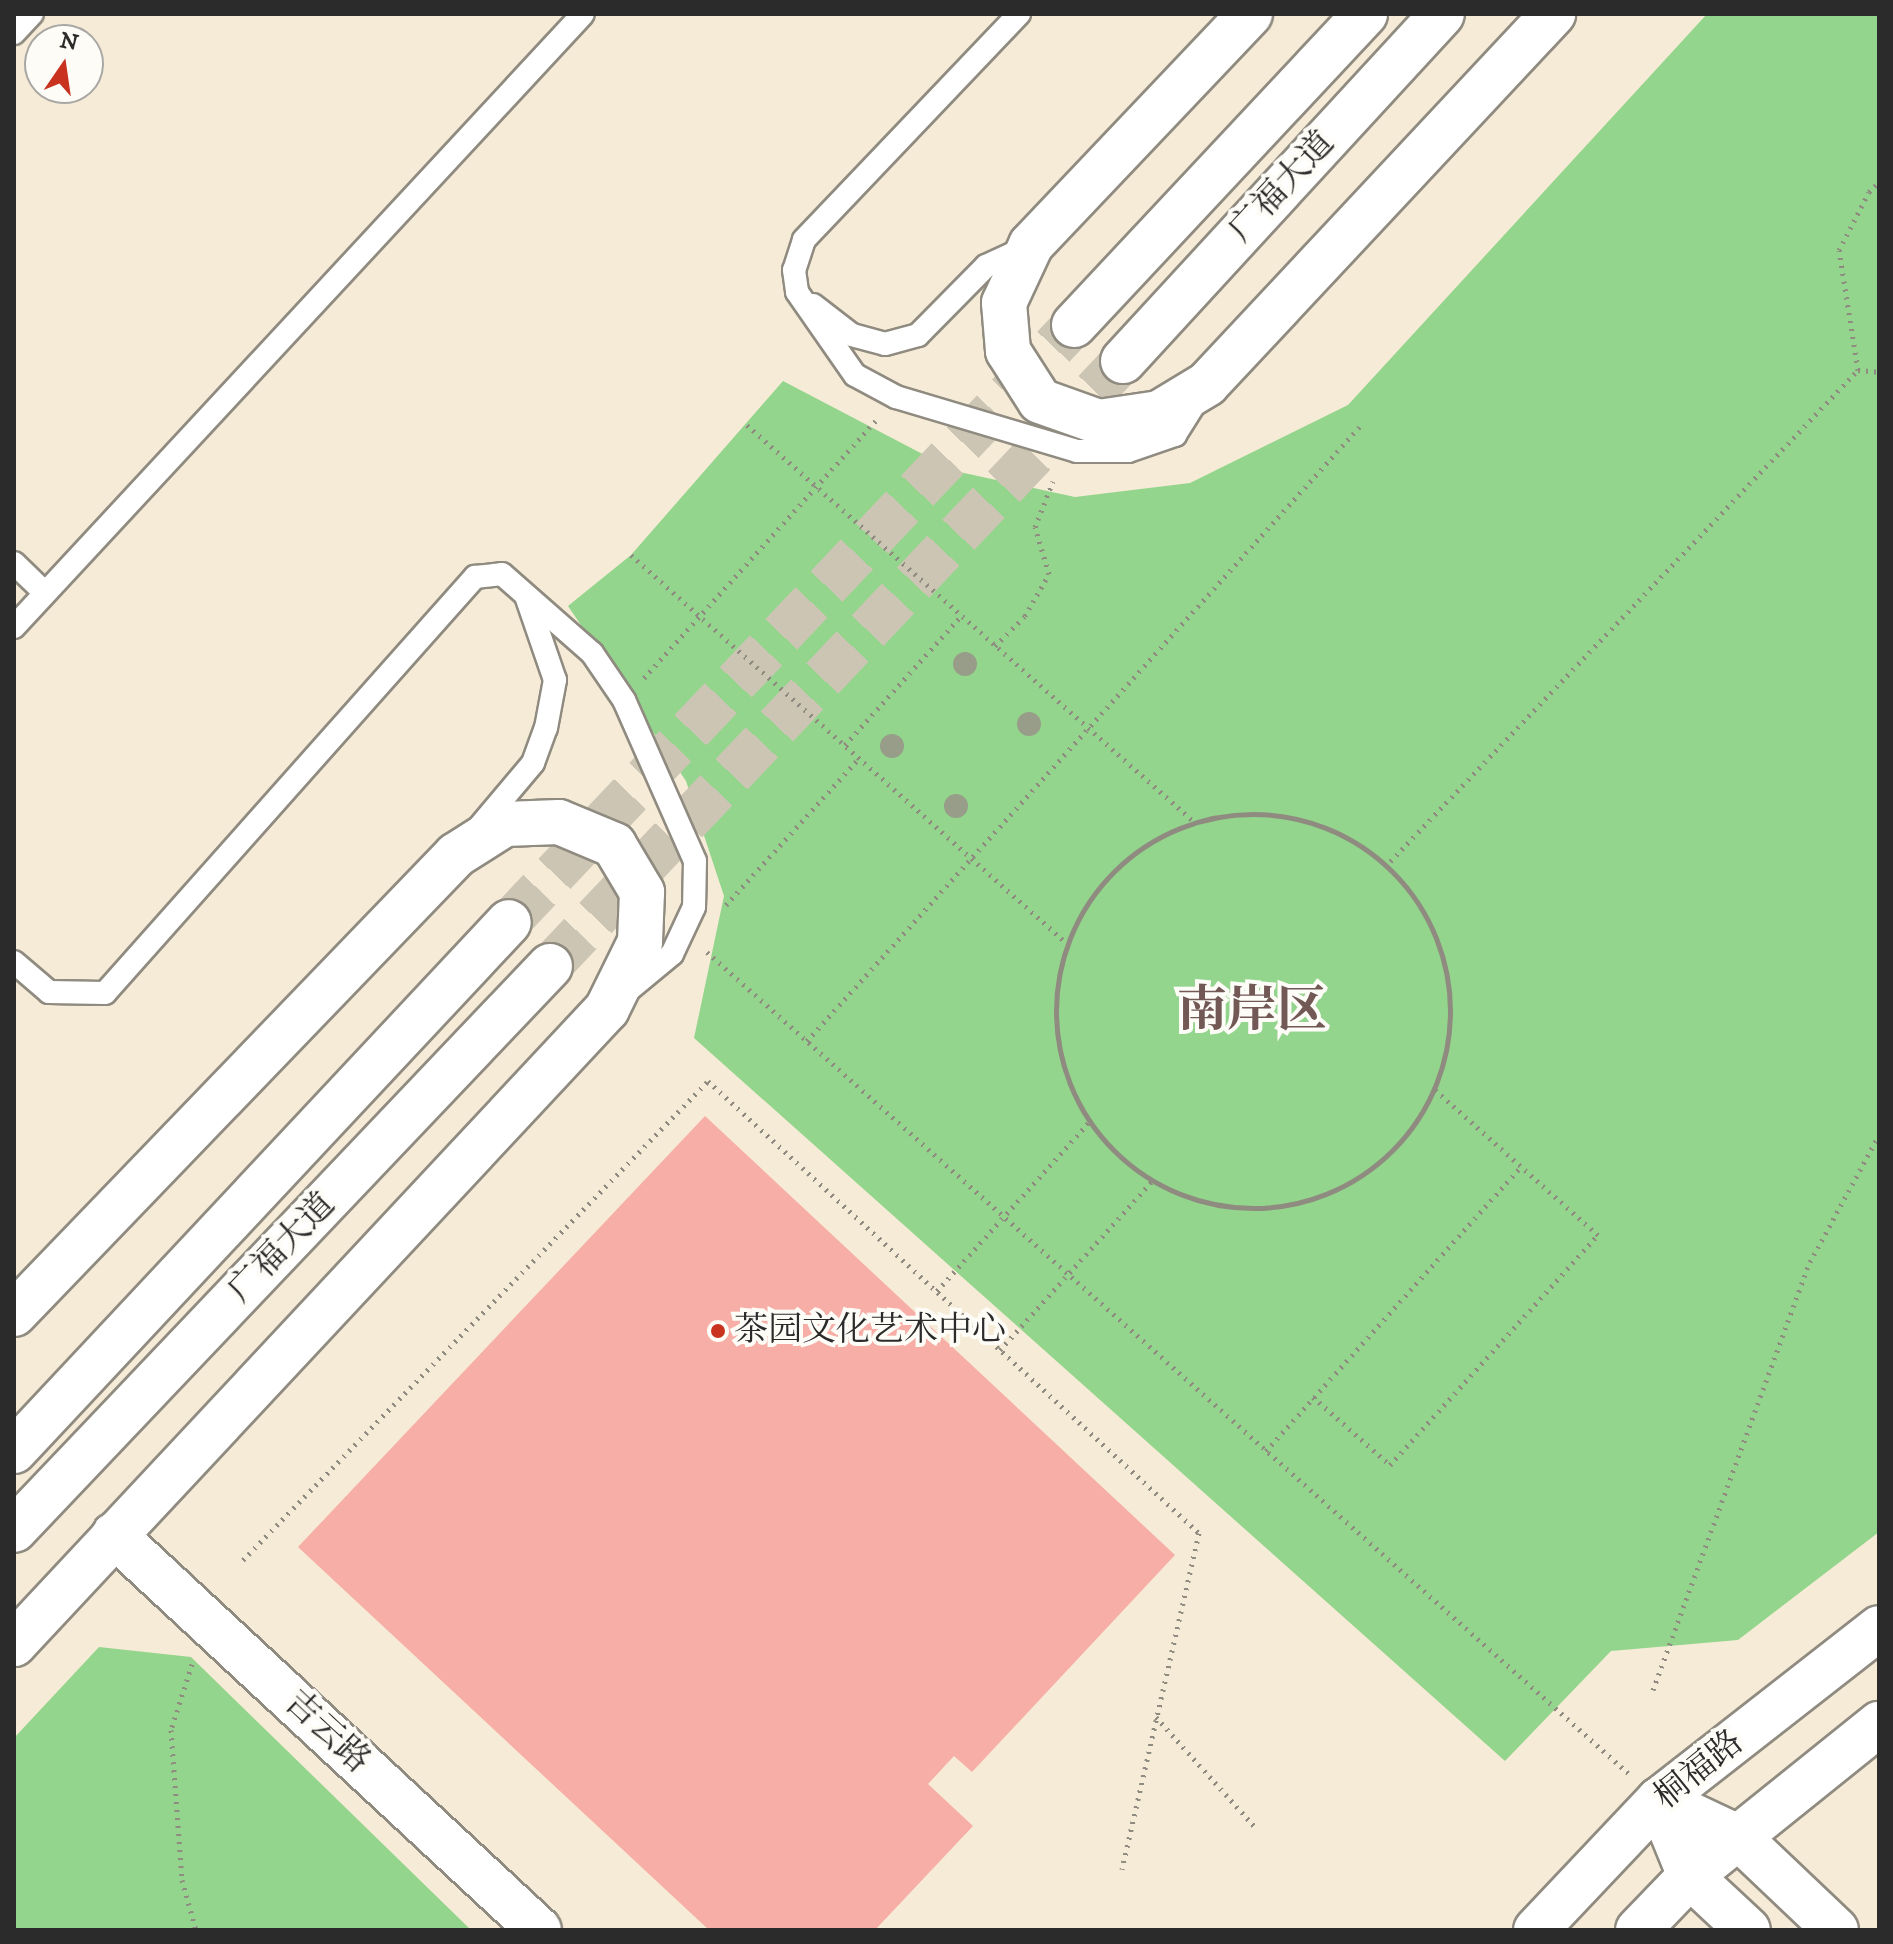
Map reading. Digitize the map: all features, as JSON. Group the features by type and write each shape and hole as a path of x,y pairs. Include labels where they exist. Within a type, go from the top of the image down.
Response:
{"main road":[{"path":"1250,14 1031,245 1004,303 1008,351 1040,401 1099,422 1159,413 1207,384 1553,14"},
{"name":"广福大道","path":"1074,325 1365,14"},
{"name":"广福大道","path":"1123,361 1442,14"},
{"path":"14,1314 456,855 505,824 559,822 614,845 642,892 640,942 607,1009 14,1644"},
{"name":"广福大道","path":"14,1451 509,922"},
{"name":"广福大道","path":"14,1530 550,966"},
{"name":"吉云路","path":"114,1535 539,1930"},
{"name":"桐福路","path":"1536,1930 1659,1800 1879,1628"},
{"path":"1638,1930 1690,1876 1879,1724"},
{"path":"1659,1800 1738,1837 1836,1930"},
{"path":"1659,1800 1690,1876 1748,1930"}],"lane":[{"path":"14,33 32,14"},
{"path":"14,627 583,14"},
{"path":"1019,14 804,240 794,270 797,292 855,375 896,397 1077,451 1128,451 1175,435 1207,384"},
{"path":"797,292 852,335 885,344 918,335 986,266 1031,245"},
{"path":"14,563 45,593"},
{"path":"14,962 49,992 105,993 475,577 502,574 592,653 624,700 695,861 694,907 672,954 607,1009"},
{"path":"456,855 533,763 546,728 555,680 525,595"}],"path":[{"path":"1858,370 1839,250 1869,192 1879,182"},
{"path":"1858,370 1879,372"},
{"path":"1385,867 1858,370"},
{"path":"624,700 896,397"},
{"path":"747,425 1192,820"},
{"path":"807,1041 1361,425"},
{"path":"995,646 1025,616 1049,574 1035,527 1053,481"},
{"path":"631,555 1071,947"},
{"path":"845,745 962,615"},
{"path":"725,906 860,757"},
{"path":"1228,815 1295,817 1355,841 1385,867 1404,882 1437,937 1452,999 1445,1063 1419,1122 1375,1168 1319,1198 1255,1209 1189,1199 1131,1167 1089,1122 1060,1058 1055,991 1071,947 1073,927 1111,873 1164,834 1192,820 1228,815"},
{"path":"682,930 1659,1800"},
{"path":"243,1560 708,1081 1199,1533 1122,1869"},
{"path":"1313,1397 1390,1465 1598,1235 1434,1089"},
{"path":"937,1291 1089,1122"},
{"path":"1653,1690 1810,1262 1879,1135"},
{"path":"1266,1451 1522,1166"},
{"path":"1000,1350 1154,1179"},
{"path":"192,1662 171,1730 182,1880 196,1930"},
{"path":"1156,1717 1257,1829"}],"green space":[{"path":"1707,14 1879,14 1879,1532 1738,1640 1611,1651 1505,1761 694,1038 724,896 686,781 568,606 631,555 783,381 955,471 1075,497 1190,483 1348,405"},
{"path":"99,1647 191,1657 471,1930 14,1930 14,1738"}],"building":[{"name":"茶园文化艺术中心","path":"705,1116 1175,1555 972,1772 954,1756 928,1784 973,1826 875,1930 709,1930 298,1547"}],"tunnel":[{"path":"509,922 1074,325"},
{"path":"550,966 1123,361"}],"place":[{"name":"茶园文化艺术中心","path":"718,1331"}],"district":[{"name":"南岸区","path":"1252,1012"}]}
